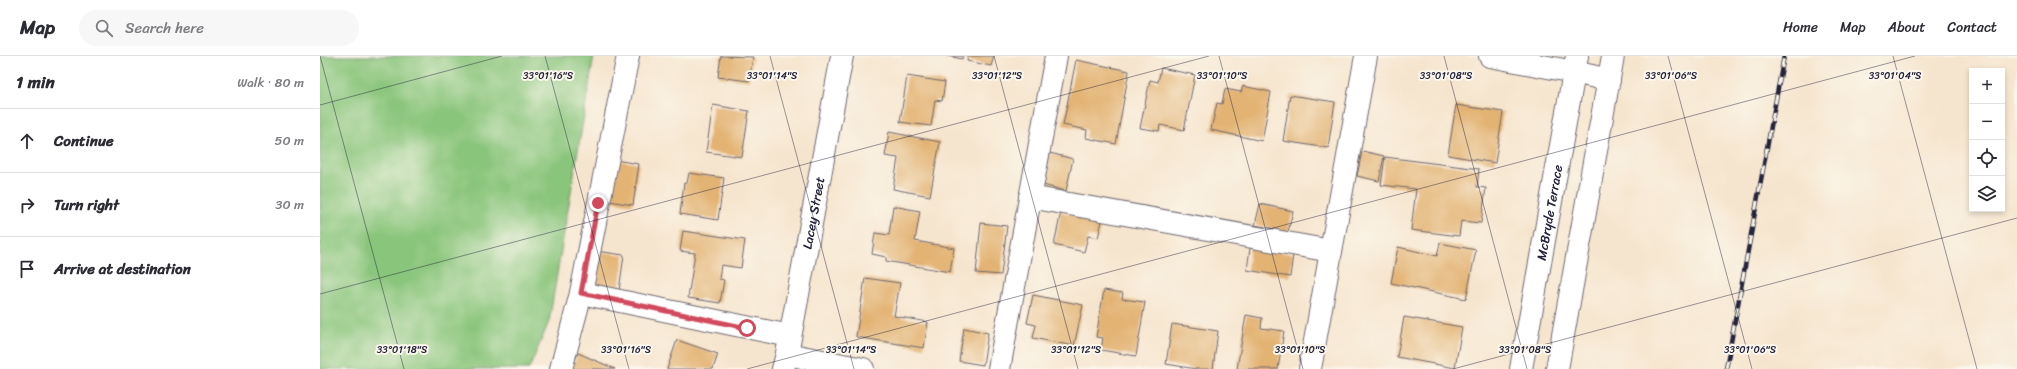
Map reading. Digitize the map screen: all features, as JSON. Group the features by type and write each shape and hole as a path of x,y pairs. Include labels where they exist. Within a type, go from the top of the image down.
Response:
{"main road":[{"path":"561,369 581,293 628,56"},
{"name":"Lacey Street","path":"787,353 842,56"},
{"path":"999,369 1056,56"},
{"path":"1310,369 1366,56"},
{"path":"1490,56 1576,64 1609,80"},
{"path":"1557,369 1613,56"},
{"name":"McBryde Terrace","path":"1521,369 1576,64"},
{"path":"1030,196 1331,251"},
{"path":"581,293 787,353 863,369"}],"green space":[{"path":"320,56 594,56 549,322 529,369 320,369"}],"building":[{"path":"721,56 753,57 749,81 718,77"},
{"path":"947,56 963,56 962,59"},
{"path":"968,56 994,56 991,66 967,61"},
{"path":"1076,60 1129,71 1116,144 1086,138 1087,130 1063,125"},
{"path":"1161,68 1195,75 1184,130 1160,125 1159,131 1140,128 1150,80 1158,82"},
{"path":"907,76 945,82 942,101 935,100 931,126 900,122"},
{"path":"1243,86 1271,92 1262,141 1211,130 1217,103 1222,104 1225,89 1241,92"},
{"path":"1290,95 1335,102 1328,148 1283,141"},
{"path":"713,105 749,111 742,157 706,152"},
{"path":"1456,105 1503,112 1495,163 1448,155"},
{"path":"889,132 940,142 930,196 893,189 898,158 885,156"},
{"path":"1362,151 1384,156 1379,181 1357,176"},
{"path":"1050,153 1073,159 1066,191 1043,185"},
{"path":"1385,157 1479,169 1477,187 1486,188 1481,223 1461,221 1459,236 1411,230 1416,189 1381,185"},
{"path":"615,160 639,164 633,205 609,201"},
{"path":"689,173 724,178 718,220 680,214 684,183 687,183"},
{"path":"1260,204 1293,211 1288,232 1255,225"},
{"path":"893,206 920,211 915,241 954,248 950,272 886,261 886,257 872,254 875,233 889,235"},
{"path":"1061,212 1102,221 1098,238 1088,236 1084,252 1054,245"},
{"path":"981,223 1007,226 1001,275 976,273"},
{"path":"683,231 745,240 741,268 721,265 719,279 724,280 720,303 688,298 695,253 680,251"},
{"path":"1440,243 1476,250 1466,299 1391,283 1398,247 1437,256"},
{"path":"1250,248 1293,254 1290,277 1247,270"},
{"path":"596,251 624,255 618,298 590,294"},
{"path":"865,278 900,283 894,316 928,322 924,348 856,337"},
{"path":"1104,290 1123,293 1122,299 1145,302 1136,356 1101,350 1103,338 1096,337"},
{"path":"1033,295 1083,305 1074,346 1033,338 1036,325 1027,323"},
{"path":"1246,315 1262,318 1261,328 1284,331 1278,369 1237,369"},
{"path":"1404,317 1462,327 1455,368 1397,357"},
{"path":"1172,324 1218,331 1213,369 1196,369 1166,364"},
{"path":"964,328 988,333 983,365 959,361"},
{"path":"677,340 718,354 713,369 667,369"},
{"path":"578,353 615,369 571,369"}],"railway":[{"path":"1726,369 1784,56"}],"route":[{"path":"598,203 581,293 747,328"}]}
